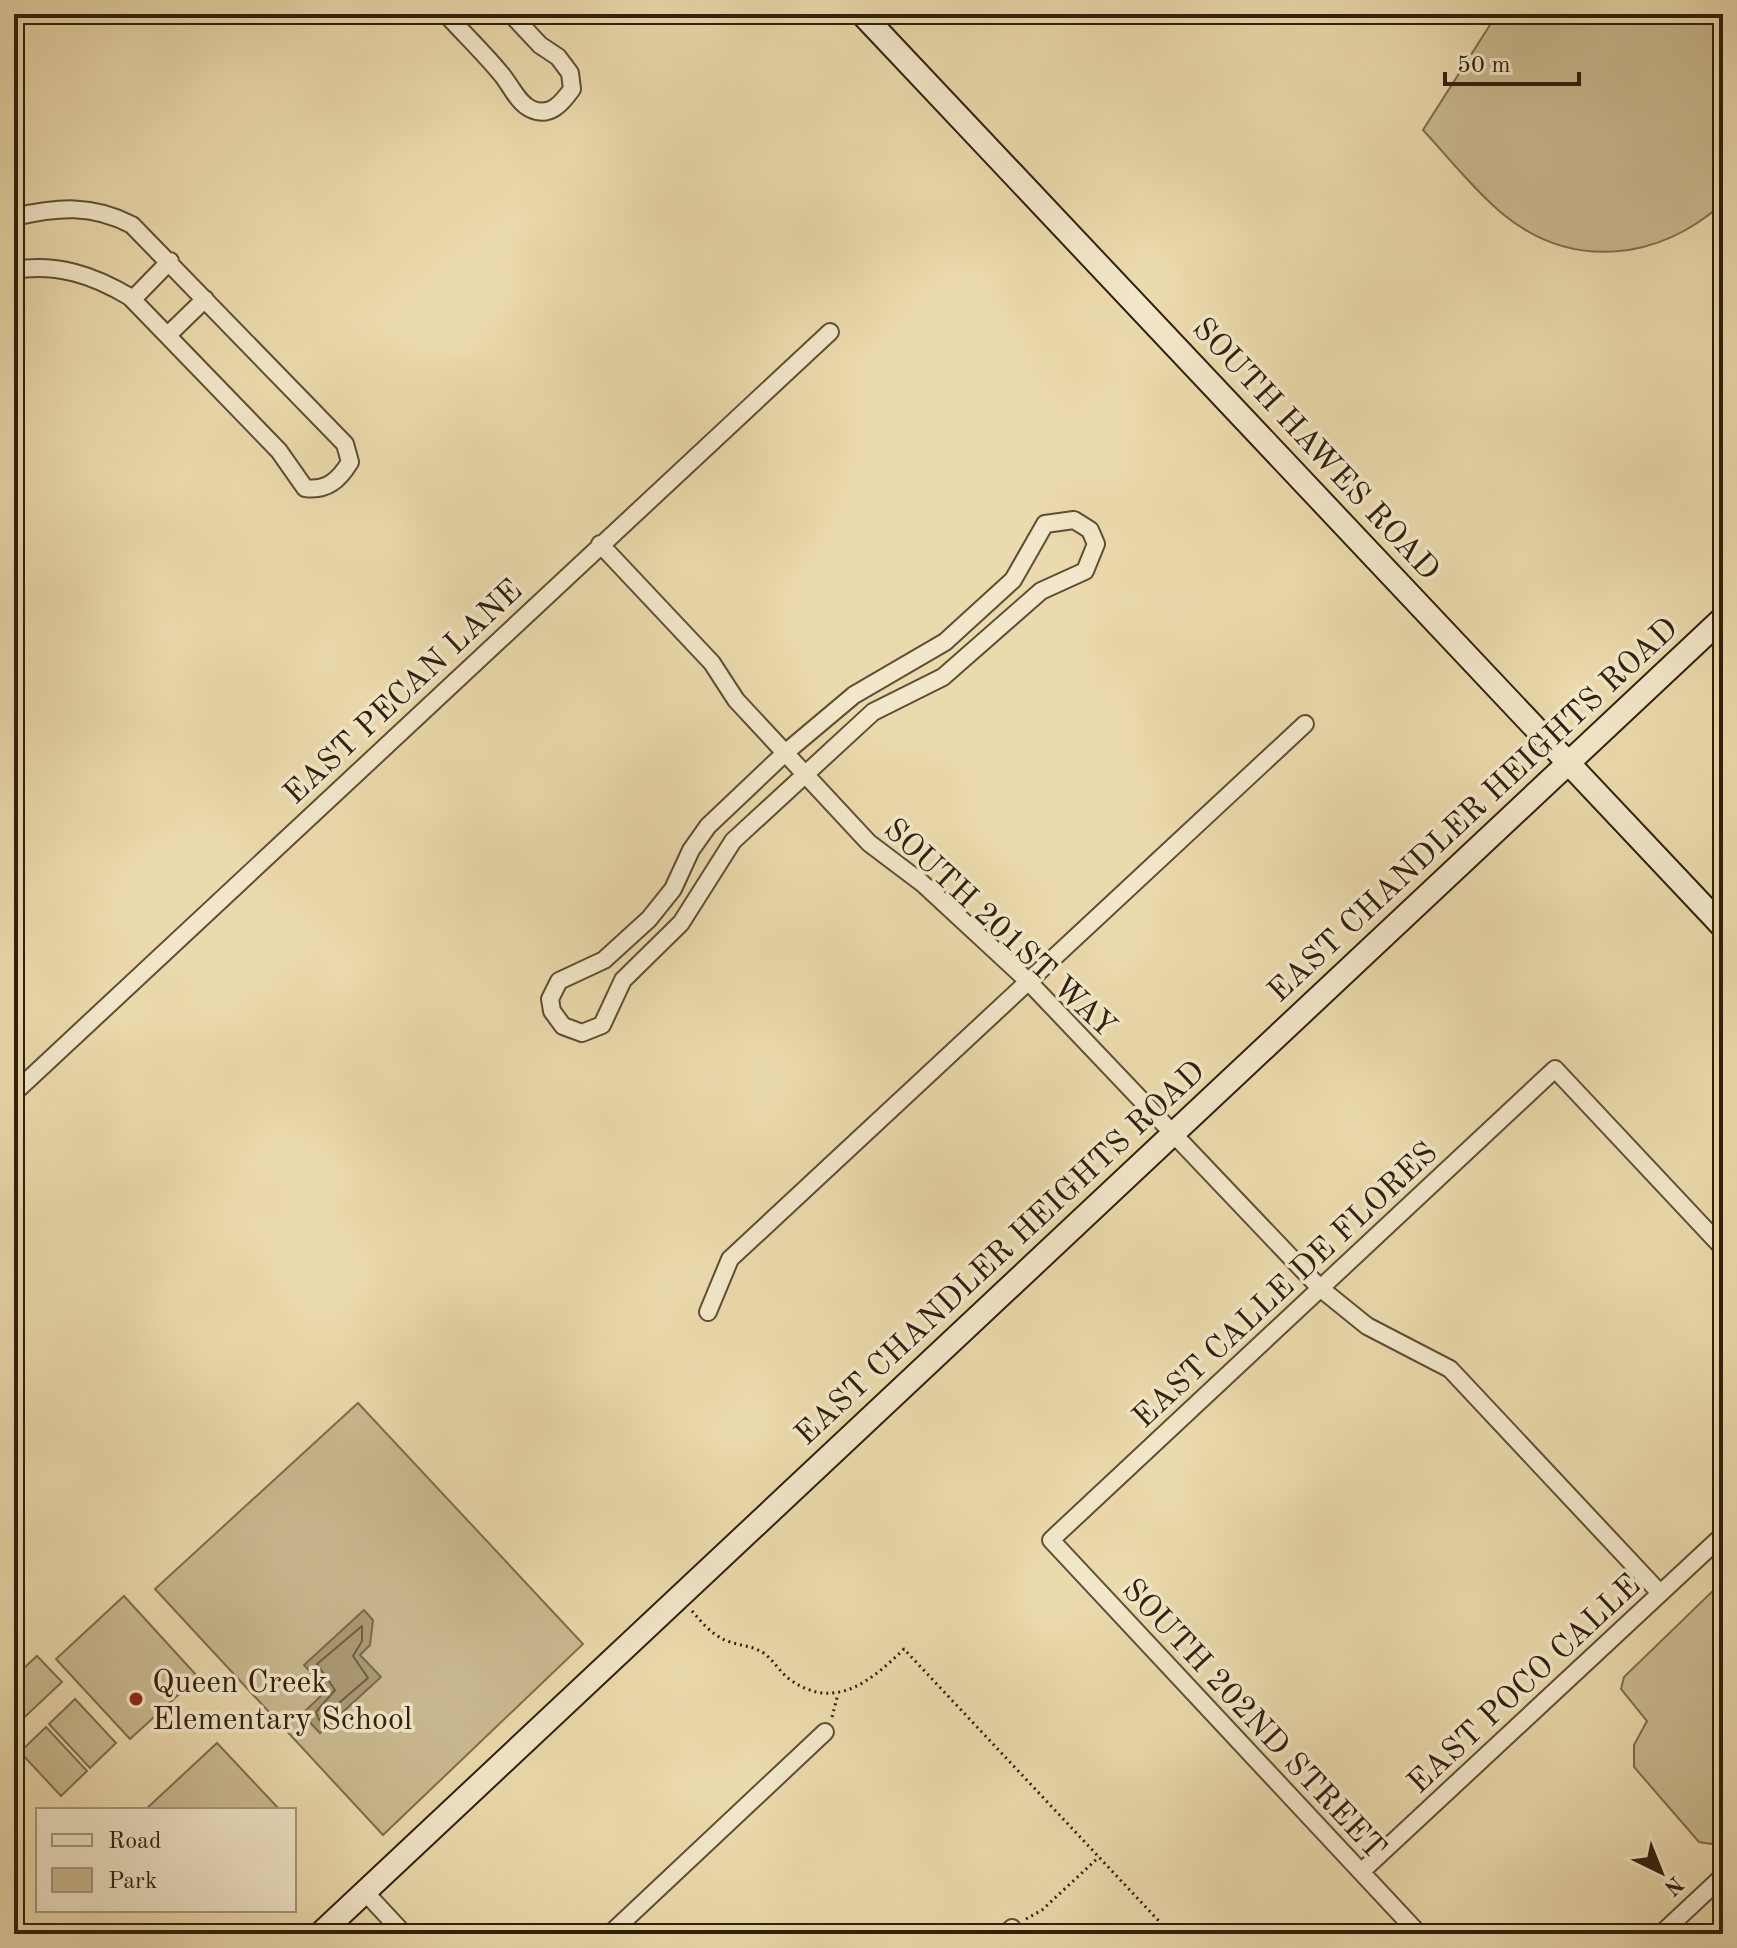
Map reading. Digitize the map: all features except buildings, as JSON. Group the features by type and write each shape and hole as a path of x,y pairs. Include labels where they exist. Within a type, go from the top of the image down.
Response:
{"main road":[{"name":"SOUTH HAWES ROAD","path":"862,14 1723,927"},
{"name":"EAST CHANDLER HEIGHTS ROAD","path":"320,1934 1723,618"}],"street":[{"path":"446,14 503,76 516,96 530,109 548,112 561,104 572,89 570,73 511,14"},
{"path":"14,217 69,207 95,210 132,225 345,444 350,462 333,484 317,489 305,488 279,451 133,299 107,283 59,268 14,270"},
{"path":"133,299 170,261"},
{"path":"169,334 205,299"},
{"name":"EAST PECAN LANE","path":"14,1093 830,332"},
{"path":"1074,520 1090,530 1096,544 1085,571 1041,591 943,677 873,712 725,851 681,923 623,980 602,1025 582,1033 563,1026 552,1011 550,999 559,981 604,960 649,919 673,889 691,850 708,826 785,753 860,692 931,652 997,595 1020,572 1045,524 1074,520"},
{"name":"SOUTH 201ST WAY","path":"600,544 712,663 736,700 869,843 922,883 1028,981 1320,1288 1367,1326 1450,1369 1660,1593"},
{"path":"997,595 1015,614"},
{"path":"860,692 873,712"},
{"path":"708,1312 730,1259 1305,724"},
{"path":"673,889 696,900"},
{"name":"EAST CALLE DE FLORES","path":"1051,1540 1555,1069 1723,1248"},
{"name":"EAST POCO CALLE","path":"1361,1872 1723,1535"},
{"name":"SOUTH 202ND STREET","path":"1051,1540 1419,1934"},
{"path":"610,1934 825,1732"},
{"path":"1661,1934 1723,1876"},
{"path":"365,1892 404,1934"}],"path":[{"path":"679,1597 710,1632 727,1642 764,1654 789,1679 806,1689 838,1694 876,1676 904,1649 1171,1934"},
{"path":"825,1732 839,1703 838,1694"},
{"path":"1008,1931 1042,1910 1099,1857"}],"green space":[{"path":"1497,14 1708,14 1723,31 1723,203 1672,237 1644,247 1616,251 1587,251 1558,245 1531,233 1493,206 1423,130"},
{"path":"358,1403 583,1644 383,1835 155,1589"},
{"path":"1723,1581 1723,1834 1711,1844 1699,1842 1634,1767 1634,1745 1647,1721 1621,1689 1624,1677"},
{"path":"124,1596 198,1677 130,1739 56,1659"},
{"path":"37,1656 62,1682 14,1727 14,1677"},
{"path":"75,1699 116,1743 90,1768 49,1724"},
{"path":"46,1727 87,1771 61,1796 20,1752"},
{"path":"217,1743 278,1808 147,1808"}],"water":[{"path":"364,1610 373,1620 370,1645 360,1655 381,1677 320,1733 302,1714 327,1690 304,1665"}],"place":[{"name":"Queen Creek Elementary School","path":"136,1699"}]}
